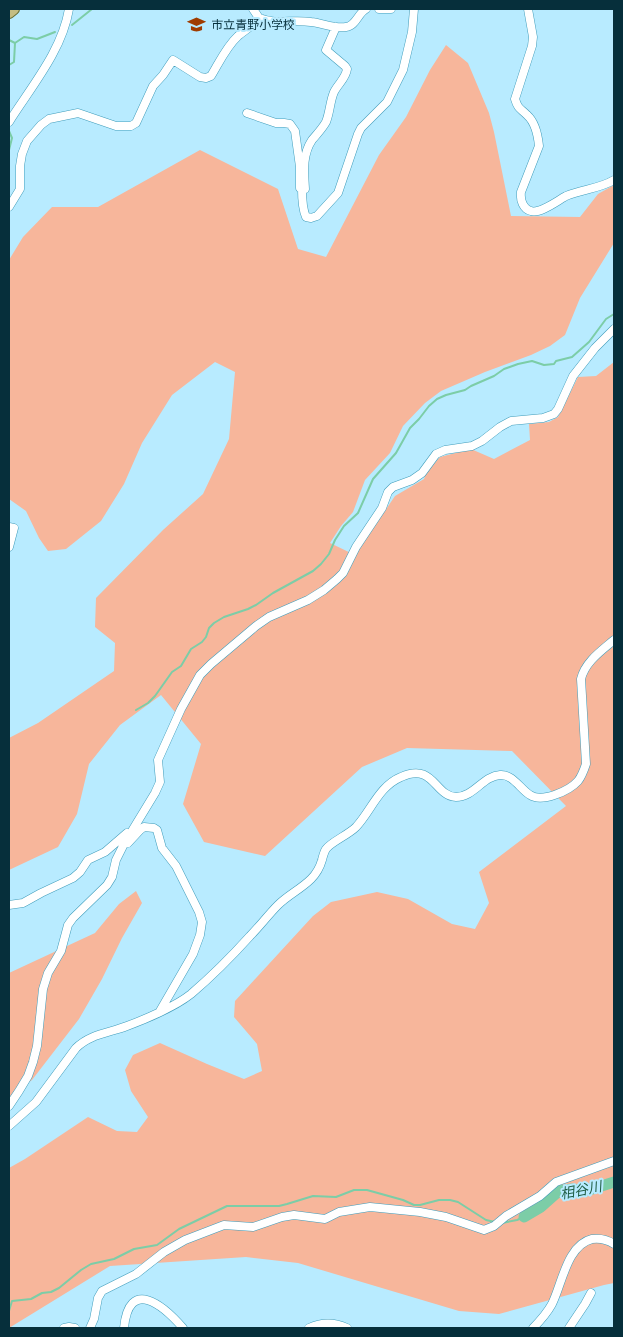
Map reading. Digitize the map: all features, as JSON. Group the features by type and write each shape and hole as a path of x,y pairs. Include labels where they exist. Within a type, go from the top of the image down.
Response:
{"main road":[{"path":"9,13 14,9"}],"street":[{"path":"9,122 60,39 68,18 69,9"},
{"path":"253,9 260,18 271,22 309,21 336,27 347,27 366,9"},
{"path":"379,9 391,9"},
{"path":"247,113 276,123 290,124 293,127 300,167 300,188 302,189 304,212 306,217 316,216 323,211 338,193 361,128 387,102 403,70 412,32 414,9"},
{"path":"528,9 533,37 532,46 515,99 517,106 532,120 539,140 539,146 521,192 520,198 523,204 526,209 532,212 540,211 569,195 607,184 614,180"},
{"path":"9,207 20,189 20,166 24,147 41,125 49,119 78,113 116,126 131,126 136,123 153,86 173,60 200,76 206,78 211,76 227,49 237,37 254,25 260,18"},
{"path":"302,189 305,189 304,169 308,147 327,119 334,91 347,72 345,66 326,50 336,27"},
{"path":"9,1106 28,1076 33,1062 37,1046 43,988 48,972 61,951 68,925 107,886 112,877 116,860 124,844 160,782 158,760 181,709 200,675 256,626 269,617 308,600 337,579 382,508 388,492 393,487 412,480 422,473 436,454 445,450 472,446 482,441 500,426 511,421 543,418 554,414 573,376 595,348 614,329"},
{"path":"9,527 14,528 9,547"},
{"path":"9,1126 36,1102 82,1042 91,1037 128,1026 160,1012 189,995 248,938 278,905 310,880 320,866 325,850 355,828 366,816 384,789 397,779 408,774 420,773 444,792 456,797 472,791 498,775 510,777 531,796 538,798 548,797 573,786 582,775 586,764 580,679 588,664 614,640"},
{"path":"124,844 129,843 144,827 157,830 162,848 176,866 202,922 200,935 193,954 160,1012"},
{"path":"9,905 24,903 40,892 73,878 88,860 105,852 132,829"},
{"path":"90,1328 94,1319 98,1298 102,1291 136,1274 164,1252 185,1240 224,1225 253,1227 294,1215 320,1219 339,1212 370,1207 420,1212 446,1217 484,1230 540,1196 556,1182 614,1162"},
{"path":"533,1328 553,1302 569,1260 574,1252 587,1241 594,1239 609,1241 614,1244"},
{"path":"569,1328 591,1293"},
{"path":"124,1328 130,1305 145,1298 163,1308 183,1328"},
{"path":"310,1328 328,1323 338,1324 346,1328"},
{"path":"64,1328 75,1328"}],"shaded area":[{"path":"446,45 468,63 489,113 511,216 580,217 598,194 614,185 614,243 580,298 565,335 550,346 531,355 441,391 425,403 403,426 390,453 365,480 353,512 330,543 355,555 395,496 424,479 426,473 440,457 471,449 494,459 530,440 529,424 549,422 558,417 578,377 596,376 614,362 614,1283 499,1314 459,1311 298,1263 246,1257 110,1266 9,1328 9,1168 88,1117 117,1131 137,1132 148,1117 131,1091 125,1070 133,1055 160,1043 244,1079 262,1071 257,1044 234,1017 235,1001 313,916 331,902 377,892 408,899 452,924 475,929 489,903 479,872 566,806 512,751 407,748 362,767 265,856 204,842 183,804 201,744 161,695 120,725 89,764 77,814 58,847 9,870 9,738 38,723 114,671 115,643 95,627 96,598 163,530 203,494 229,439 235,372 215,362 172,395 142,443 124,484 101,521 66,549 48,551 39,538 26,511 9,499 9,260 23,237 52,207 98,207 200,150 278,189 298,249 326,257 379,155 406,117 430,70"},
{"path":"136,891 142,903 79,1019 32,1080 9,1097 9,973 95,933 119,904"}],"waterway":[{"path":"72,25 92,9"},
{"path":"9,40 15,43 24,37 37,39 55,32"},
{"path":"9,65 14,62 15,43"},
{"path":"9,131 12,138 9,150"},
{"path":"136,710 155,696 172,672 181,666 191,649 202,642 209,628 214,623 224,617 256,605 273,593 313,571 321,564 329,554 344,526 358,513 373,479 396,453 410,428 437,399 465,390 504,369 518,364 532,361 544,365 554,364 556,361 572,357 589,342 606,319 614,314"},
{"name":"相谷川","path":"524,1217 541,1207 559,1191 572,1189 586,1191 614,1182"},
{"path":"9,1311 12,1301 31,1299 42,1293 51,1292 91,1264 114,1259 134,1249 157,1245 179,1229 227,1206 279,1206 313,1196 336,1197 354,1190 367,1190 414,1205 439,1200 450,1200 458,1202 486,1220 495,1222"},
{"path":"502,1223 524,1217"}],"place":[{"name":"市立青野小学校","path":"197,25"}]}
